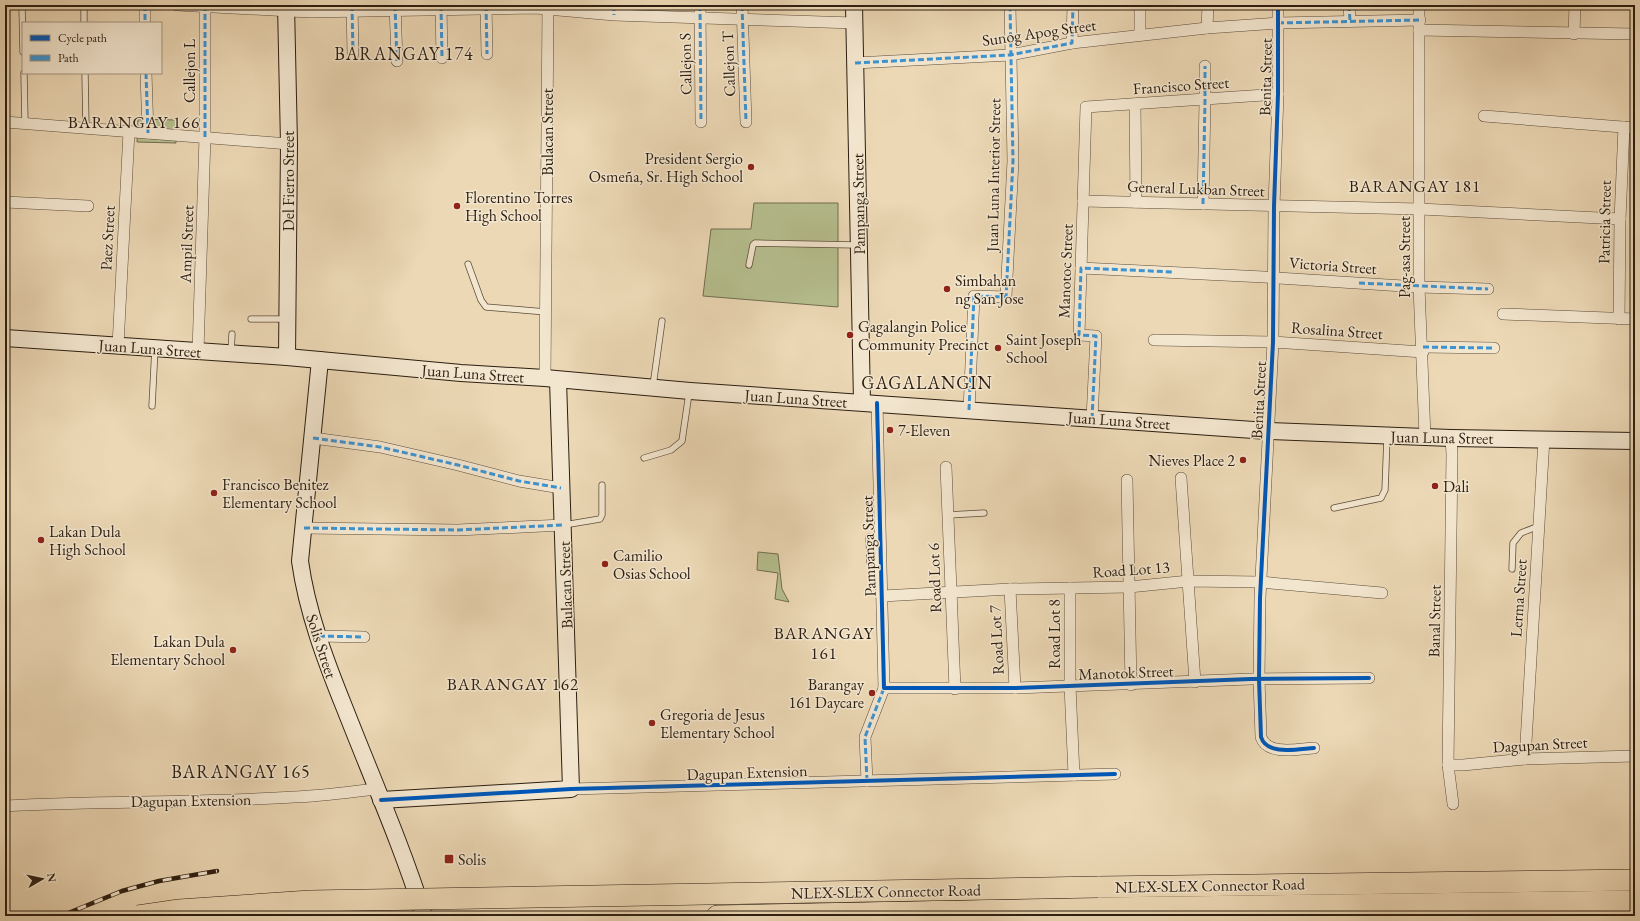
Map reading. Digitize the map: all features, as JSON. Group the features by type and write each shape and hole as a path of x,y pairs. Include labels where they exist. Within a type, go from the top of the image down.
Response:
{"highway":[{"name":"NLEX-SLEX Connector Road","path":"138,916 179,910 310,901 1098,887 1628,880"},
{"name":"NLEX-SLEX Connector Road","path":"716,916 1090,908 1635,901"}],"street":[{"path":"145,5 145,22"},
{"path":"177,5 286,8 548,7 614,10 700,18 854,23"},
{"name":"Callejon S","path":"700,5 702,122"},
{"name":"Callejon T","path":"742,5 746,122"},
{"name":"Pampanga Street","path":"854,5 859,244 881,563 884,688 865,737 867,781"},
{"name":"Juan Luna Interior Street","path":"969,410 974,296 1006,297 1013,161 1010,5"},
{"path":"1072,42 1073,5"},
{"path":"1140,5 1140,35"},
{"path":"1207,28 1208,5"},
{"name":"Benita Street","path":"1278,5 1278,94 1272,277 1273,342 1260,582 1259,679 1261,737 1262,743 1272,749 1314,748"},
{"path":"1349,5 1350,21"},
{"name":"Pag-asa Street","path":"1419,5 1419,287 1423,349 1425,437"},
{"path":"1574,34 1575,5"},
{"name":"Callejon L","path":"205,6 205,137"},
{"path":"486,7 487,54"},
{"name":"Bulacan Street","path":"548,7 546,312 563,525 571,789"},
{"name":"Del Fierro Street","path":"286,8 289,144 287,357"},
{"path":"352,8 353,54"},
{"path":"395,8 397,61"},
{"path":"441,8 442,58"},
{"name":"Sunog Apog Street","path":"855,63 1010,55 1072,42 1207,28 1278,23 1350,21 1574,34 1635,34"},
{"path":"1203,204 1205,66"},
{"path":"146,74 148,133"},
{"name":"Francisco Street","path":"1086,107 1278,94"},
{"path":"1135,104 1136,202"},
{"name":"Manotoc Street","path":"1086,107 1079,335 1096,336 1092,419"},
{"path":"1484,116 1635,128"},
{"path":"5,122 289,144"},
{"name":"Patricia Street","path":"1619,318 1620,219 1624,127"},
{"name":"Paez Street","path":"118,346 129,131"},
{"name":"Ampil Street","path":"198,351 205,137"},
{"name":"General Lukban Street","path":"1083,201 1420,209 1620,219"},
{"path":"5,202 88,206"},
{"name":"Victoria Street","path":"1081,268 1272,277 1419,287 1488,289"},
{"path":"1503,314 1635,319"},
{"name":"Juan Luna Street","path":"5,338 287,357 461,373 690,391 1268,431 1451,438 1635,441"},
{"name":"Rosalina Street","path":"1154,340 1273,342 1423,349 1494,348"},
{"name":"Solis Street","path":"320,360 300,561 304,587 330,670 378,795 408,866 424,916"},
{"path":"313,438 380,447 519,481 561,488"},
{"name":"Banal Street","path":"1451,438 1448,765 1453,804"},
{"name":"Lerma Street","path":"1525,759 1544,439"},
{"name":"Road Lot 6","path":"946,466 955,689"},
{"path":"1182,478 1195,682"},
{"path":"1127,480 1131,684"},
{"path":"304,528 458,530 563,525"},
{"name":"Road Lot 13","path":"882,596 1010,589 1129,587 1189,581 1260,582 1382,593"},
{"name":"Road Lot 8","path":"1070,588 1070,686 1074,776"},
{"name":"Road Lot 7","path":"1010,589 1015,688"},
{"path":"319,636 364,637"},
{"name":"Manotok Street","path":"884,688 1015,688 1259,679 1370,678"},
{"name":"Dagupan Street","path":"1448,765 1525,759 1635,756"},
{"name":"Dagupan Extension","path":"5,806 68,802 214,801 571,789 1115,774"}],"lane":[{"path":"22,5 22,22"},
{"path":"84,5 84,22"},
{"path":"24,74 25,124"},
{"path":"85,74 86,128"},
{"path":"749,265 753,244 755,243 859,244"},
{"path":"468,264 481,300 486,307 546,312"},
{"path":"251,319 287,319"},
{"path":"652,388 662,321"},
{"path":"231,354 232,334"},
{"path":"152,406 155,348"},
{"path":"644,458 670,450 682,441 690,391"},
{"path":"1334,508 1381,498 1385,490 1387,436"},
{"path":"563,525 600,519 602,515 602,485"},
{"path":"948,515 984,513"},
{"path":"1512,569 1514,543 1521,533 1539,526"},
{"path":"869,537 870,563 881,563"}],"green space":[{"path":"138,119 176,120 176,143 137,142"},
{"path":"754,203 838,203 838,307 703,296 711,229 751,229"},
{"path":"758,552 778,554 782,589 789,602 775,599 778,573 757,570"}],"railway":[{"path":"61,916 122,891 159,881 217,871"}],"marked path":[{"path":"145,5 145,22"},
{"path":"205,5 205,137"},
{"path":"352,5 353,54"},
{"path":"395,5 397,61"},
{"path":"441,5 442,58"},
{"path":"486,5 487,54"},
{"path":"614,5 614,15"},
{"path":"700,5 701,122"},
{"path":"742,5 746,122"},
{"path":"969,410 974,296 1006,297 1013,161 1010,5"},
{"path":"855,63 1010,55 1072,43 1073,5"},
{"path":"1349,5 1350,21"},
{"path":"1278,23 1420,20"},
{"path":"1203,204 1205,66"},
{"path":"146,74 148,133"},
{"path":"1092,419 1096,336 1079,335 1081,268 1174,272"},
{"path":"1359,283 1488,289"},
{"path":"1423,347 1494,348"},
{"path":"313,438 380,447 519,481 561,488"},
{"path":"304,528 458,530 563,525"},
{"path":"319,636 364,637"},
{"path":"867,781 865,737 884,688"}],"cycle path":[{"path":"1278,5 1278,94 1274,206 1273,342 1260,598 1259,679 1261,737 1264,743 1276,749 1292,750 1314,748"},
{"path":"877,403 884,688 1015,688 1251,679 1369,678"},
{"path":"381,800 571,789 1115,774"}],"place":[{"name":"President Sergio Osmeña, Sr. High School","path":"751,167"},
{"name":"Florentino Torres High School","path":"457,206"},
{"name":"Simbahan ng San Jose","path":"947,289"},
{"name":"Gagalangin Police Community Precinct","path":"850,335"},
{"name":"Saint Joseph School","path":"998,348"},
{"name":"7-Eleven","path":"890,430"},
{"name":"Nieves Place 2","path":"1243,460"},
{"name":"Dali","path":"1435,486"},
{"name":"Francisco Benitez Elementary School","path":"214,493"},
{"name":"Lakan Dula High School","path":"41,540"},
{"name":"Camilio Osias School","path":"605,564"},
{"name":"Lakan Dula Elementary School","path":"233,650"},
{"name":"Barangay 161 Daycare","path":"872,693"},
{"name":"Gregoria de Jesus Elementary School","path":"652,723"},
{"name":"Solis","path":"449,859"}],"district":[{"name":"BARANGAY 174","path":"404,54"},
{"name":"BARANGAY 166","path":"134,122"},
{"name":"BARANGAY 181","path":"1415,186"},
{"name":"GAGALANGIN","path":"927,383"},
{"name":"BARANGAY 161","path":"824,643"},
{"name":"BARANGAY 162","path":"513,684"},
{"name":"BARANGAY 165","path":"241,772"}]}
